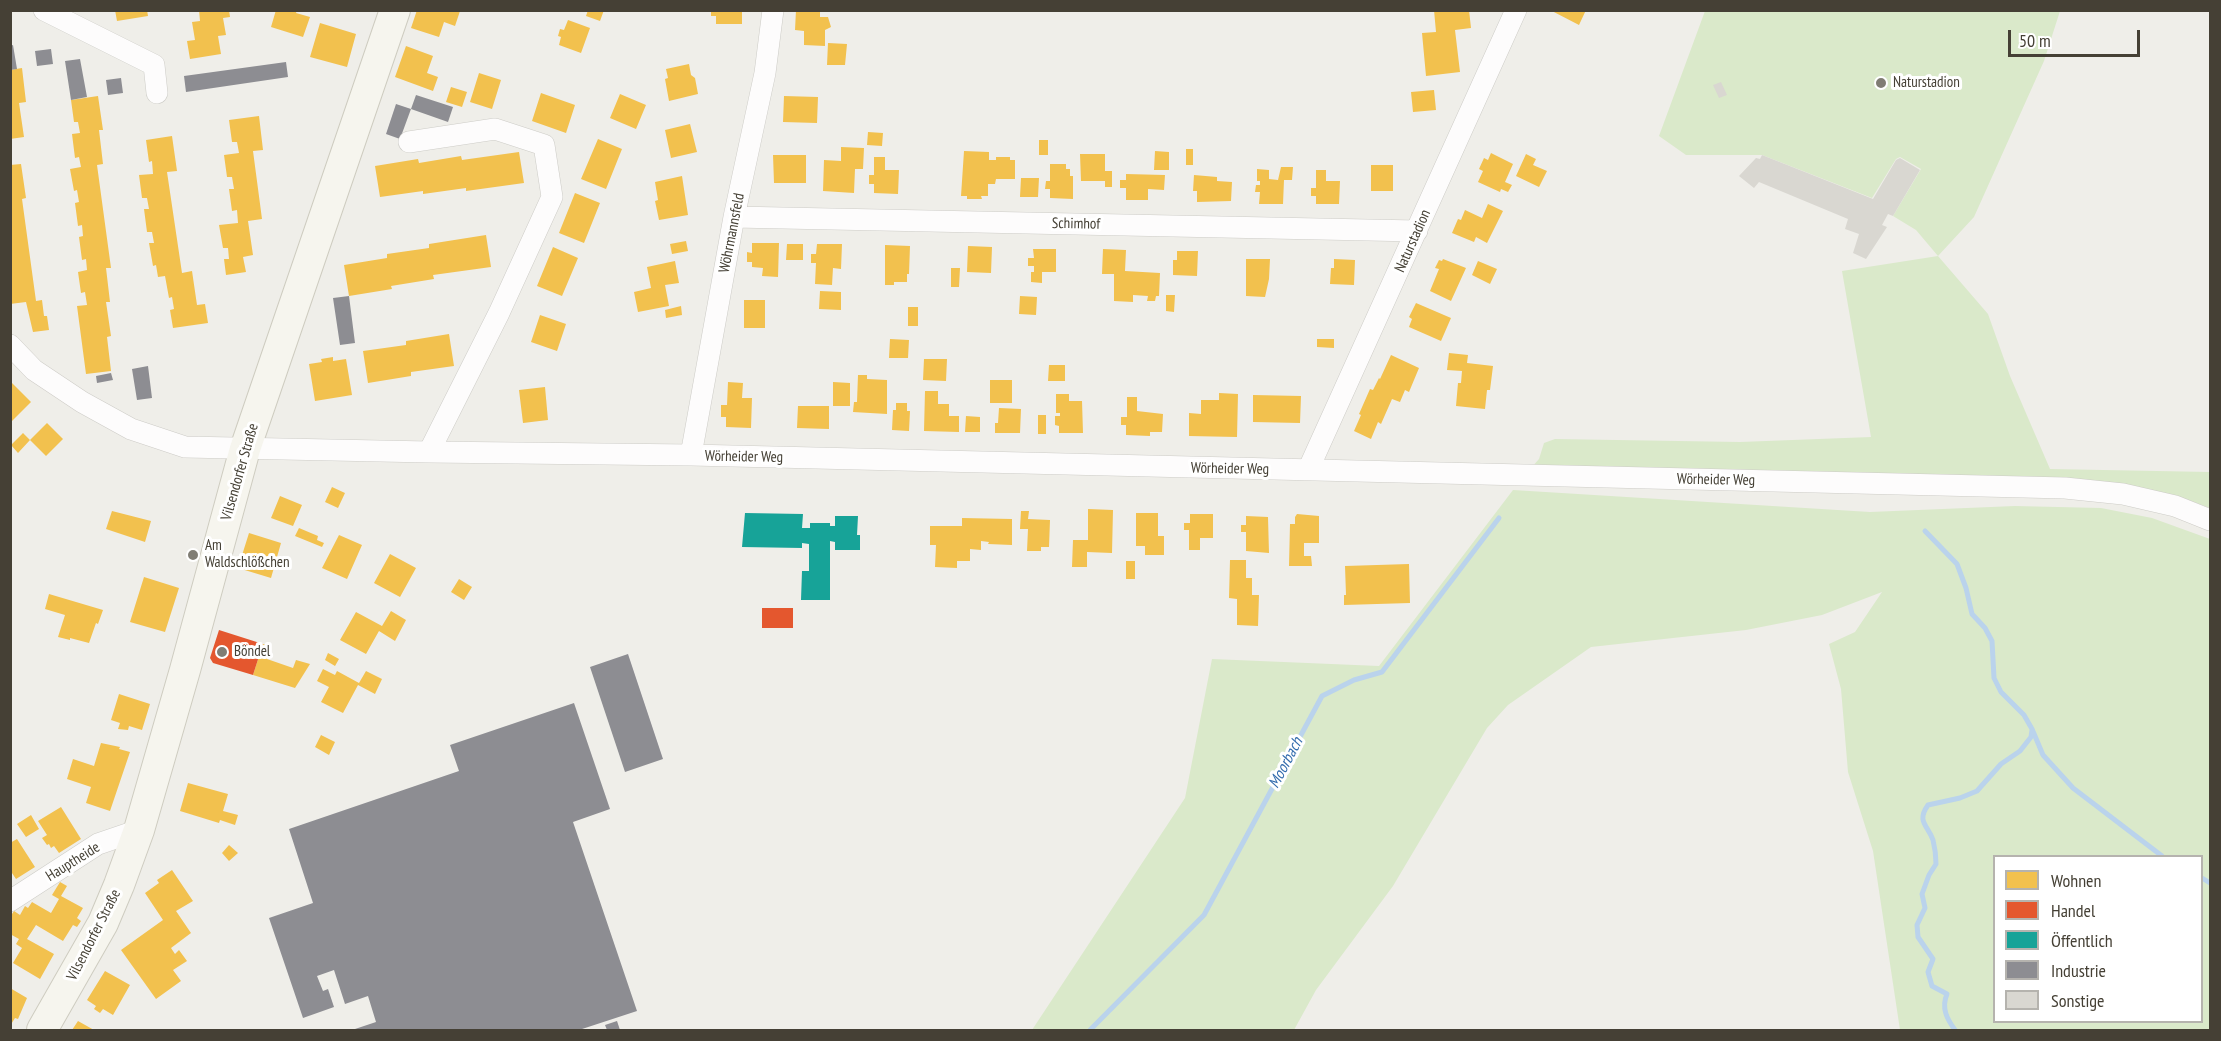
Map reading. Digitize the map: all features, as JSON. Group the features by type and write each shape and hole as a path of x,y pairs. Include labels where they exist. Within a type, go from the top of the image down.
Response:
{"main road":[{"name":"Vilsendorfer Straße","path":"42,1030 103,923 120,885 139,830 185,670 245,449 395,10"}],"street":[{"path":"44,10 153,65 157,93"},
{"name":"Wöhrmannsfeld","path":"691,455 734,217 765,73 773,10"},
{"name":"Naturstadion","path":"1308,470 1516,10"},
{"path":"409,142 495,129 544,145 552,197 499,313 429,452"},
{"name":"Schimhof","path":"734,217 1417,231"},
{"path":"10,345 34,370 82,402 131,429 186,447 245,449"},
{"name":"Wörheider Weg","path":"245,449 691,455 2065,488 2123,494 2175,506 2211,520"},
{"name":"Hauptheide","path":"10,901 98,844 139,830"}],"green space":[{"path":"1705,11 2060,11 2044,61 1974,217 1938,256 1916,230 1893,216 1921,169 1900,157 1896,159 1872,198 1762,155 1686,155 1659,136"},
{"path":"1938,256 1988,314 2010,376 2050,469 2210,472 2210,508 2179,497 1531,468 1539,459 1544,443 1555,439 1740,442 1871,437 1842,271"},
{"path":"1513,490 1870,512 2015,506 2101,508 2152,518 2210,539 2210,1030 1900,1030 1873,851 1848,772 1841,689 1829,644 1855,632 1882,592 1822,615 1746,630 1591,647 1508,705 1487,728 1393,886 1316,990 1294,1030 1032,1030 1185,798 1212,659 1379,666"}],"building: Wohnen":[{"path":"115,10 147,10 148,16 117,21"},
{"path":"199,10 229,10 230,17 223,18 226,35 218,36 221,54 190,59 187,41 195,40 192,22 200,21"},
{"path":"276,10 297,10 296,13 310,17 303,37 271,27"},
{"path":"417,10 460,11 455,26 444,22 439,37 411,28"},
{"path":"588,10 604,10 600,21 586,16"},
{"path":"711,10 742,10 742,24 716,24 716,16 711,16"},
{"path":"796,10 820,10 820,17 828,17 831,27 825,30 825,46 804,45 804,31 795,30"},
{"path":"1434,10 1469,10 1471,28 1455,30 1460,72 1426,76 1422,33 1436,32"},
{"path":"1550,10 1586,10 1579,25"},
{"path":"568,20 590,28 581,53 559,45 560,29 564,30"},
{"path":"320,23 356,34 347,67 310,57"},
{"path":"828,43 847,44 845,65 827,65"},
{"path":"406,46 433,56 427,73 438,77 433,91 395,77"},
{"path":"689,64 698,94 669,101 665,79 668,78 666,69"},
{"path":"22,68 26,102 19,103 24,137 10,139 10,70"},
{"path":"479,73 501,80 492,109 470,102"},
{"path":"451,87 467,92 462,107 446,102"},
{"path":"1434,90 1436,110 1413,112 1411,92"},
{"path":"541,93 575,105 566,133 532,121"},
{"path":"620,94 646,105 636,129 610,118"},
{"path":"98,96 103,130 99,130 103,164 97,165 111,268 106,268 110,302 106,302 111,336 107,337 111,371 86,374 77,306 87,305 85,292 81,293 78,272 87,270 86,259 82,260 79,237 83,236 82,225 78,226 75,203 79,202 77,190 74,191 70,169 81,167 79,157 75,158 72,134 80,133 78,122 74,122 71,100"},
{"path":"784,96 818,97 817,123 783,122"},
{"path":"259,116 263,150 253,151 262,219 248,221 253,255 243,257 246,272 226,275 224,259 229,259 228,248 223,248 219,225 238,223 237,210 232,211 229,189 234,189 232,177 227,177 224,155 239,153 237,142 232,142 229,120"},
{"path":"690,124 697,152 671,158 665,130"},
{"path":"868,132 883,133 882,146 867,145"},
{"path":"172,136 177,171 167,172 182,273 192,271 197,305 205,304 208,323 173,328 170,310 174,309 172,297 169,298 165,276 158,277 156,265 153,266 149,243 154,243 152,232 147,232 144,209 149,209 147,198 142,198 139,175 153,174 146,140"},
{"path":"598,139 622,149 606,189 581,179"},
{"path":"1039,140 1048,140 1048,155 1039,155"},
{"path":"841,147 864,148 863,169 855,169 854,193 823,191 824,160 841,161"},
{"path":"1186,149 1193,149 1193,165 1186,165"},
{"path":"964,151 989,152 989,160 996,160 996,157 1010,157 1010,160 1015,160 1015,179 996,179 995,184 988,184 988,196 981,196 982,199 967,199 967,196 961,196"},
{"path":"1155,151 1169,152 1169,170 1154,170"},
{"path":"519,152 524,183 466,191 466,188 380,197 375,166 418,159 419,163 461,156 462,160"},
{"path":"1491,153 1513,164 1505,182 1512,185 1508,192 1501,189 1500,192 1478,182 1483,171 1479,169 1484,158 1488,160"},
{"path":"1080,154 1105,154 1105,171 1112,171 1112,187 1105,187 1105,181 1081,181"},
{"path":"1526,154 1536,159 1533,165 1547,171 1539,187 1516,176"},
{"path":"773,155 806,155 806,183 774,183"},
{"path":"874,157 885,157 885,170 899,170 898,194 874,193 874,184 869,184 869,175 874,175"},
{"path":"21,164 26,198 22,199 36,301 42,300 49,330 33,332 26,302 10,304 10,165"},
{"path":"1050,164 1066,164 1066,169 1070,169 1070,176 1073,176 1073,199 1050,198 1050,189 1045,189 1046,181 1050,181"},
{"path":"1371,165 1393,165 1393,191 1371,191"},
{"path":"1281,167 1293,167 1292,180 1284,180 1283,204 1259,204 1260,192 1255,192 1256,185 1260,185 1260,181 1257,181 1257,169 1269,170 1269,179 1278,180"},
{"path":"1316,170 1326,170 1326,181 1340,181 1339,204 1316,204 1316,196 1311,196 1311,188 1316,188"},
{"path":"1126,174 1165,175 1164,190 1148,189 1148,200 1126,200 1126,188 1120,188 1120,180 1126,180"},
{"path":"1194,175 1217,177 1217,181 1232,182 1231,201 1197,202 1197,191 1193,191"},
{"path":"682,176 688,215 659,220 655,201 658,200 655,182"},
{"path":"1021,178 1039,178 1038,197 1020,197"},
{"path":"575,193 600,203 584,243 559,233"},
{"path":"1488,204 1503,211 1487,243 1476,237 1474,242 1452,233 1465,210 1482,218"},
{"path":"486,235 491,267 433,275 434,279 349,296 344,265 387,258 387,254 429,248 429,244"},
{"path":"686,241 688,251 672,254 670,244"},
{"path":"752,243 779,243 778,277 762,276 763,268 752,267 752,262 747,262 747,252 752,253"},
{"path":"787,244 803,244 803,260 786,260"},
{"path":"817,244 842,244 841,269 833,268 832,285 815,284 816,263 811,263 811,254 816,254"},
{"path":"885,245 910,246 907,282 885,285"},
{"path":"968,246 992,247 991,273 967,272"},
{"path":"553,247 578,258 562,296 537,286"},
{"path":"1033,249 1056,249 1056,272 1042,272 1042,283 1031,282 1031,272 1034,272 1034,266 1028,266 1028,258 1034,258"},
{"path":"1103,249 1126,250 1125,271 1160,273 1159,296 1156,296 1155,301 1147,301 1148,296 1133,295 1133,302 1114,301 1114,274 1102,274"},
{"path":"1177,251 1198,251 1197,276 1173,275 1173,260 1177,260"},
{"path":"1246,259 1270,259 1265,297 1246,296"},
{"path":"1334,259 1355,260 1354,285 1330,284"},
{"path":"1443,259 1466,268 1451,301 1430,291 1439,269 1435,268 1439,260"},
{"path":"675,261 679,283 665,285 669,306 638,312 634,292 651,288 647,267"},
{"path":"1478,261 1497,269 1490,284 1472,275"},
{"path":"951,268 960,268 959,287 951,287"},
{"path":"820,291 841,292 841,310 819,309"},
{"path":"1166,295 1175,295 1174,312 1166,311"},
{"path":"1020,296 1037,297 1036,315 1019,314"},
{"path":"744,300 765,300 765,328 744,328"},
{"path":"1416,303 1451,318 1441,341 1409,327 1412,319 1409,317"},
{"path":"681,306 682,315 666,318 665,310"},
{"path":"908,307 918,307 918,326 908,326"},
{"path":"540,315 566,324 557,351 531,342"},
{"path":"449,334 454,366 411,372 411,376 368,383 363,351 406,345 406,341"},
{"path":"890,339 909,340 908,358 889,358"},
{"path":"1317,339 1334,339 1334,348 1317,347"},
{"path":"1449,353 1468,355 1467,363 1493,366 1485,409 1456,406 1458,383 1461,383 1462,371 1447,370"},
{"path":"1391,355 1419,368 1409,392 1405,390 1400,402 1392,399 1381,424 1378,422 1371,439 1354,431 1370,389 1373,390 1380,379"},
{"path":"333,357 333,361 346,359 352,395 315,401 309,364"},
{"path":"924,359 947,359 946,381 923,380"},
{"path":"1049,365 1065,365 1065,381 1048,381"},
{"path":"858,375 867,375 867,379 887,380 887,414 853,412 854,402 857,402"},
{"path":"990,380 1012,380 1012,403 990,403"},
{"path":"10,381 31,402 10,423"},
{"path":"728,382 743,383 742,398 752,398 751,428 726,427 726,417 721,417 721,405 727,405"},
{"path":"833,382 850,383 850,406 833,406"},
{"path":"545,387 548,420 523,423 519,390"},
{"path":"925,391 938,391 938,404 949,404 949,416 959,416 959,432 924,431"},
{"path":"1219,393 1238,394 1237,437 1189,436 1189,413 1201,414 1201,400 1219,400"},
{"path":"1056,394 1069,394 1069,401 1082,401 1083,433 1059,433 1059,426 1055,425 1055,416 1060,416 1060,413 1056,413"},
{"path":"1253,395 1301,396 1300,423 1253,422"},
{"path":"1127,397 1137,397 1137,411 1163,414 1162,432 1150,432 1150,436 1126,435 1126,425 1121,425 1121,417 1127,417"},
{"path":"896,403 907,403 907,411 910,411 909,431 892,430 893,410 896,410"},
{"path":"798,406 829,406 829,429 797,428"},
{"path":"999,408 1021,409 1020,433 995,433"},
{"path":"1038,415 1046,415 1046,434 1038,434"},
{"path":"966,416 980,417 980,432 965,432"},
{"path":"47,423 63,439 46,456 30,440"},
{"path":"23,433 30,440 18,453 11,445"},
{"path":"332,487 345,493 338,508 325,502"},
{"path":"280,496 302,505 293,526 271,518"},
{"path":"1088,509 1113,510 1112,553 1087,552 1087,567 1072,567 1073,540 1088,540"},
{"path":"112,511 151,521 145,542 106,529"},
{"path":"1021,511 1029,511 1028,519 1050,520 1049,547 1041,547 1041,551 1027,551 1028,529 1020,529"},
{"path":"1136,513 1158,513 1158,536 1164,536 1164,555 1145,555 1145,546 1136,546"},
{"path":"1190,514 1213,514 1213,538 1200,538 1200,550 1189,550 1189,530 1184,530 1184,523 1190,523"},
{"path":"1297,514 1319,516 1319,543 1304,543 1304,556 1311,556 1312,566 1289,566 1290,524 1295,524"},
{"path":"1246,516 1268,517 1269,553 1246,551 1246,532 1241,532 1241,525 1246,525"},
{"path":"962,518 1012,519 1012,545 988,544 989,542 981,541 981,550 970,549 970,561 957,561 957,568 935,567 936,545 930,545 930,526 962,526"},
{"path":"299,528 318,536 317,540 324,543 322,547 295,536"},
{"path":"249,533 281,543 271,578 238,568"},
{"path":"339,535 362,545 347,579 322,568"},
{"path":"390,554 416,568 400,597 374,583"},
{"path":"1230,560 1246,560 1246,578 1252,578 1252,595 1259,595 1258,626 1237,625 1237,599 1229,598"},
{"path":"1126,561 1135,561 1135,579 1126,579"},
{"path":"1409,564 1410,603 1344,605 1345,566"},
{"path":"144,577 179,588 165,632 130,622"},
{"path":"459,579 472,587 464,600 451,592"},
{"path":"49,594 103,610 89,643 58,637 65,615 45,609"},
{"path":"391,611 406,620 395,641 379,631 366,654 340,640 356,612 382,626"},
{"path":"263,644 271,647 267,659 293,668 296,660 310,664 295,688 253,675"},
{"path":"328,653 339,659 335,666 325,660"},
{"path":"323,669 335,675 337,671 359,683 366,671 382,679 375,694 358,685 343,713 321,702 329,687 317,681"},
{"path":"119,694 150,704 142,730 129,726 128,730 118,729 120,723 111,720"},
{"path":"321,735 335,742 329,755 315,747"},
{"path":"101,743 120,747 119,749 130,752 110,811 86,803 91,787 67,779 73,759 94,766"},
{"path":"188,783 228,794 223,811 238,815 235,825 220,820 219,823 180,811"},
{"path":"61,807 81,839 59,853 54,846 51,848 49,844 47,845 42,838 47,835 38,821"},
{"path":"31,815 39,829 26,837 17,824"},
{"path":"17,839 35,867 16,879 10,870 10,843"},
{"path":"229,845 238,853 229,861 222,853"},
{"path":"172,870 193,901 176,911 191,933 171,948 175,954 179,950 187,961 173,970 181,981 156,999 121,950 163,920 145,893 159,883 157,880"},
{"path":"60,882 67,886 61,896 83,908 77,918 81,921 77,927 73,925 63,941 36,925 27,939 54,954 40,979 13,963 22,948 16,944 19,939 10,934 10,917 14,911 20,915 25,906 28,908 32,902 51,913 59,899 52,895"},
{"path":"105,971 130,985 113,1015 103,1009 100,1013 94,1009 96,1006 87,1000"},
{"path":"10,988 27,998 18,1019 15,1018 10,1026"},
{"path":"78,1021 94,1030 72,1030"}],"building: Handel":[{"path":"762,608 793,608 793,628 762,628"},
{"path":"219,630 263,644 253,675 213,663 210,658"}],"building: Öffentlich":[{"path":"745,513 803,514 802,528 810,528 810,523 830,523 830,526 835,526 835,516 858,516 857,535 860,535 860,550 835,550 835,542 830,541 830,600 801,600 802,571 809,571 809,544 802,543 802,548 742,547"}],"building: Industrie":[{"path":"13,45 17,69 10,70 10,46"},
{"path":"51,49 53,64 37,66 35,51"},
{"path":"80,59 87,97 71,100 65,61"},
{"path":"286,62 288,77 186,92 184,76"},
{"path":"121,78 123,93 108,95 106,80"},
{"path":"416,95 453,107 448,122 411,109"},
{"path":"396,104 411,109 400,139 386,134"},
{"path":"349,296 355,343 340,345 333,298"},
{"path":"148,366 152,398 137,400 132,369"},
{"path":"111,373 113,380 97,383 96,376"},
{"path":"628,654 663,759 625,772 590,667"},
{"path":"574,703 610,809 573,822 637,1011 579,1030 352,1030 376,1022 368,996 345,1004 334,970 317,976 323,991 328,989 334,1007 303,1018 269,918 313,903 289,829 459,771 450,745"},
{"path":"617,1021 620,1030 607,1030 605,1025"}],"building: Sonstige":[{"path":"1721,82 1727,95 1719,98 1713,85"},
{"path":"1762,155 1873,199 1896,160 1900,158 1920,170 1893,216 1888,214 1882,225 1887,227 1866,259 1853,253 1859,234 1845,229 1848,219 1759,182 1754,188 1739,176 1756,158 1760,159"}],"waterway":[{"name":"Moorbach","path":"1090,1030 1204,915 1322,696 1354,680 1382,672 1499,518"},
{"path":"1925,531 1957,564 1972,614 1985,628 1992,641 1994,678 2001,692 2024,715 2043,755 2073,788 2161,855"},
{"path":"1955,1030 1946,1013 1947,994 1932,986 1928,972 1933,959 1918,937 1917,925 1925,908 1922,894 1936,864 1933,840 1923,816 1928,805 1960,798 1977,791 2001,764 2020,751 2031,737 2032,730"},
{"path":"2203,879 2210,883"}],"place":[{"name":"Naturstadion","path":"1881,83"},
{"name":"Am Waldschlößchen","path":"193,555"},
{"name":"Böndel","path":"222,652"}]}
